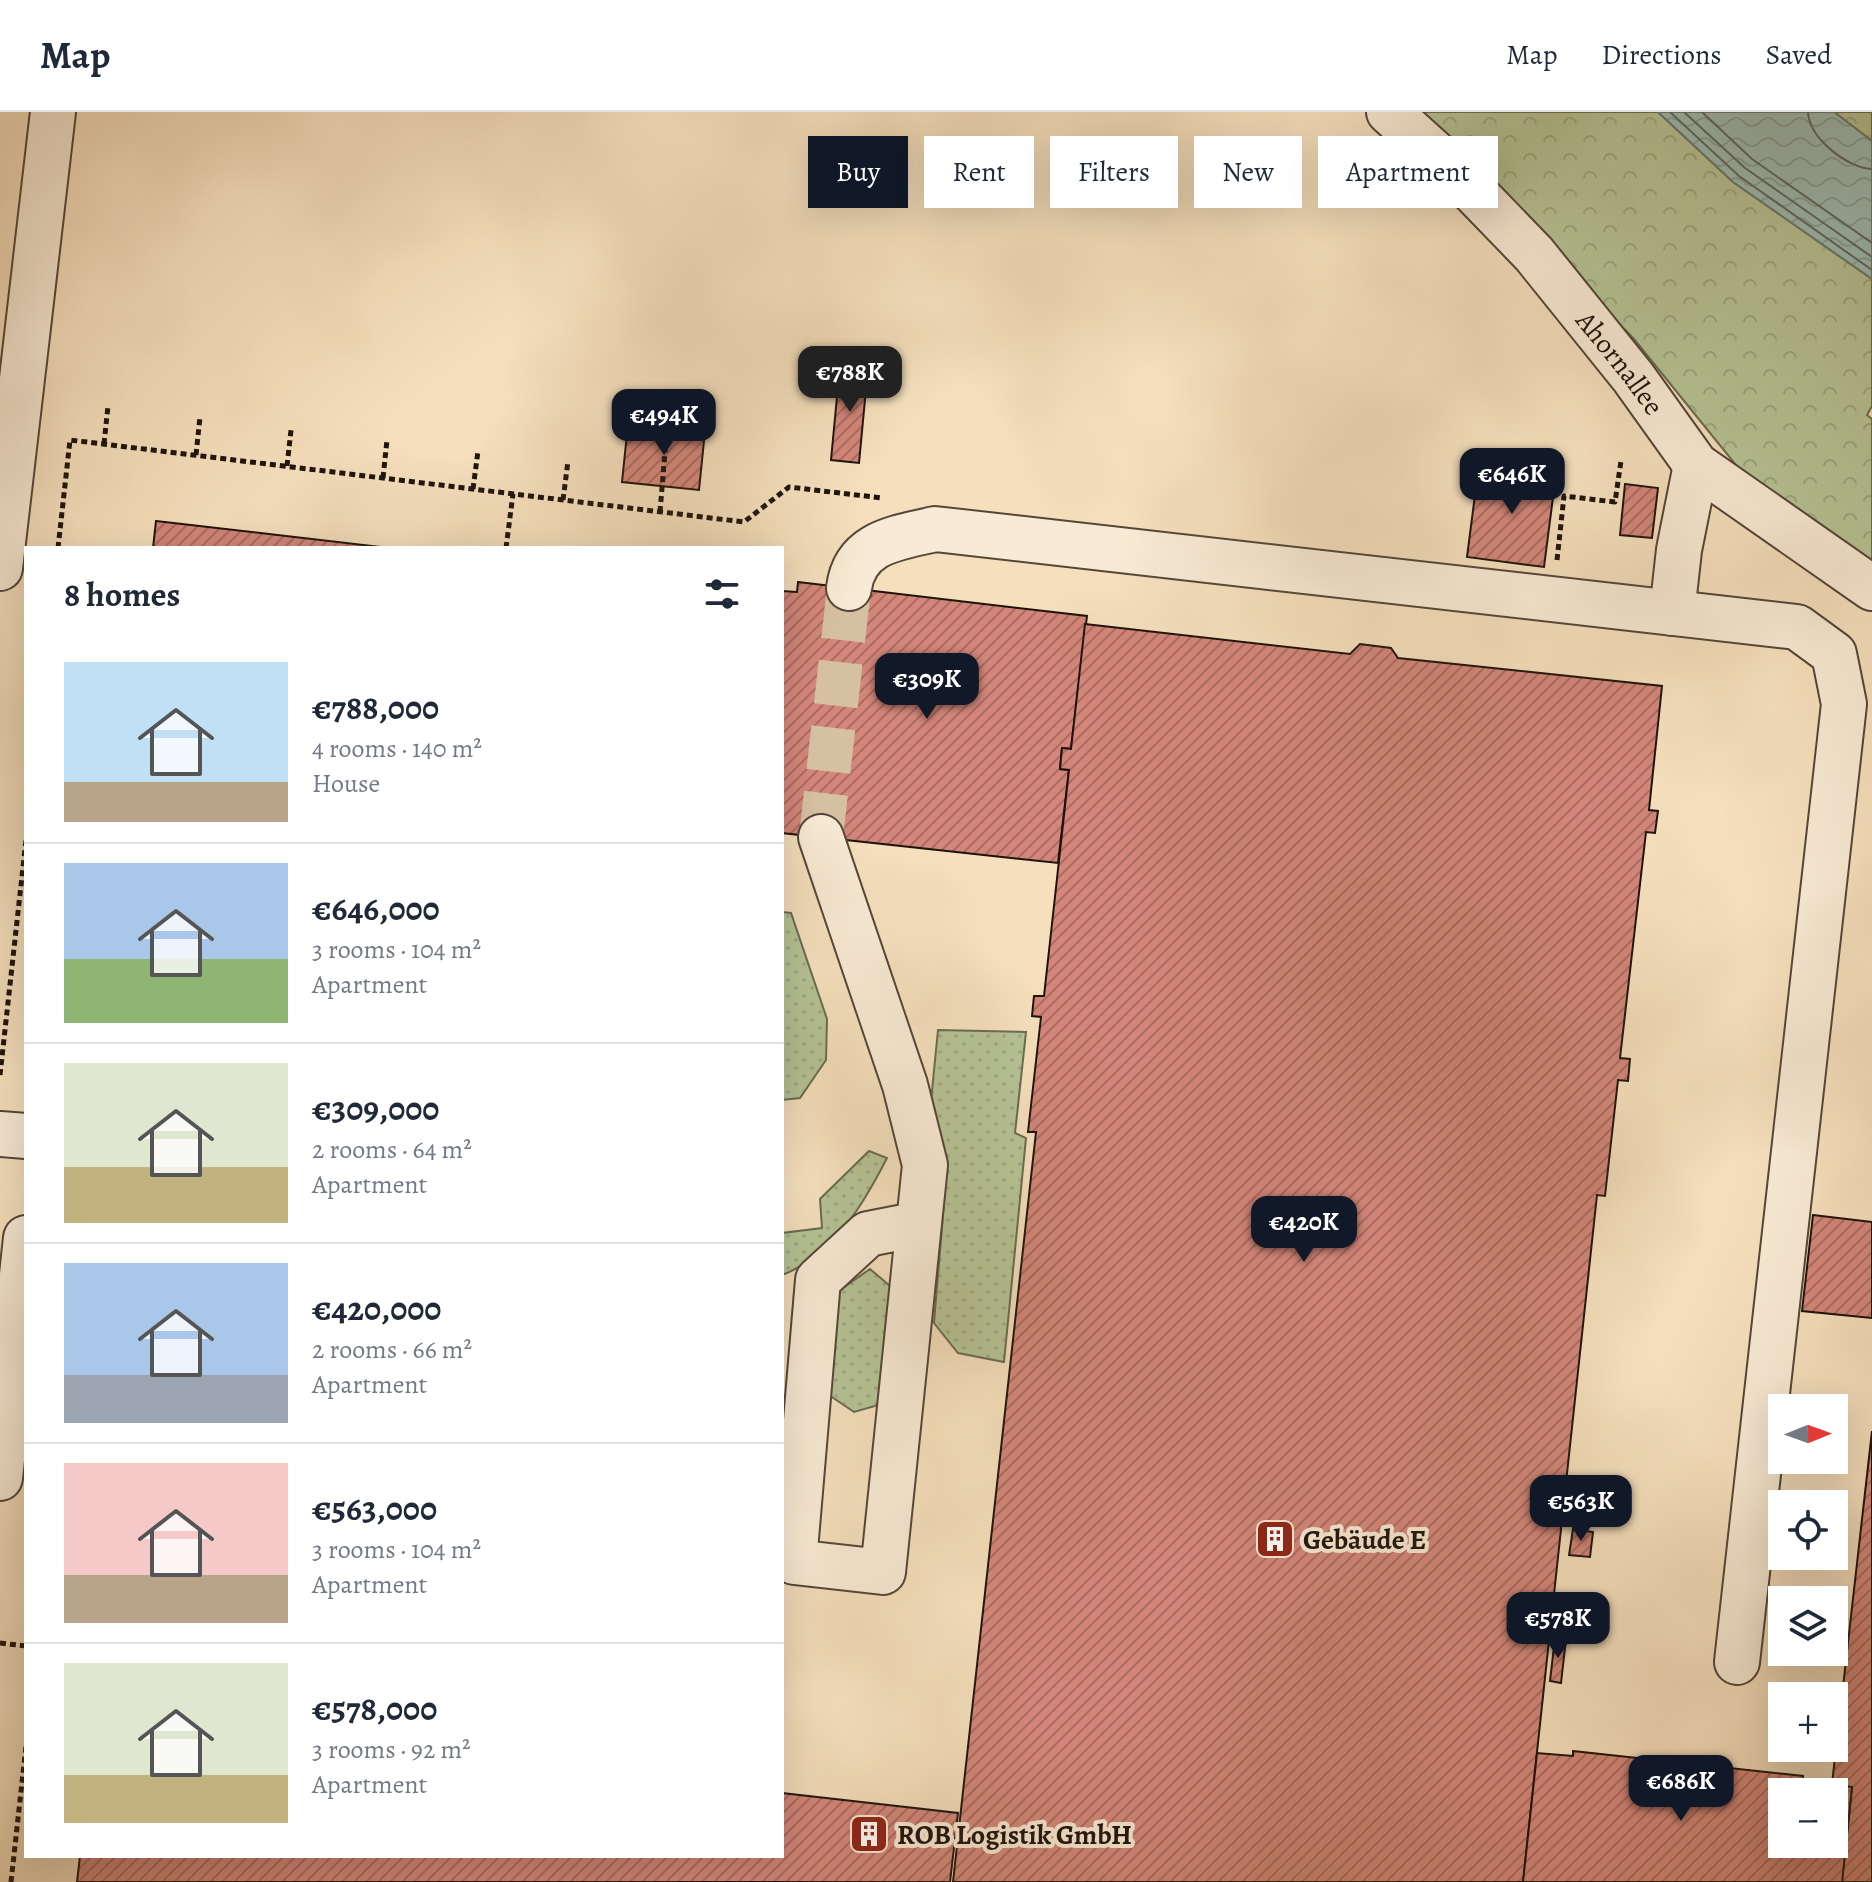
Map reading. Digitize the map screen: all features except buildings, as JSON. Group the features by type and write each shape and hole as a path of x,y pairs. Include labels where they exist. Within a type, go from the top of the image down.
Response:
{"lane":[{"path":"0,568 53,112"},
{"name":"Ahornallee","path":"1389,112 1449,166 1534,254 1633,377 1696,465 1872,588"},
{"path":"1672,613 1679,550 1696,465"},
{"path":"849,588 851,575 877,543 935,529 1797,627 1834,654 1844,704 1737,1662"},
{"path":"821,837 909,1098 925,1165 919,1224 883,1572 794,1562 818,1280 868,1234 919,1224"},
{"path":"0,1134 24,1136"},
{"path":"0,1478 24,1256"}],"path":[{"path":"104,444 108,406"},
{"path":"660,512 668,416"},
{"path":"196,455 200,417"},
{"path":"287,466 291,430"},
{"path":"58,546 70,440 744,522 789,487 888,498"},
{"path":"383,478 387,440"},
{"path":"473,489 478,451"},
{"path":"563,500 568,461"},
{"path":"1556,566 1564,496 1615,502 1621,461"},
{"path":"506,546 513,494"},
{"path":"0,1075 24,858"},
{"path":"0,1643 24,1646"},
{"path":"11,1882 24,1764"}],"green space":[{"path":"1414,112 1658,112 1733,182 1872,279 1872,406 1867,415 1872,419 1872,569 1765,501 1634,339 1498,199 1498,136 1437,136"},
{"path":"1834,112 1872,112 1872,141"},
{"path":"784,912 791,913 827,1019 826,1060 800,1098 784,1100"},
{"path":"938,1030 1026,1032 1015,1133 1026,1138 1004,1362 958,1353 934,1323 947,1167 931,1101"},
{"path":"869,1151 887,1158 845,1227 817,1255 784,1274 784,1233 822,1228 820,1199"},
{"path":"870,1269 896,1291 889,1402 854,1412 826,1393 833,1295"}],"water":[{"path":"1658,112 1834,112 1872,141 1872,279 1733,182"}],"tunnel":[{"path":"821,837 849,588"}],"place":[{"name":"Gebäude E","path":"1275,1539"},
{"name":"ROB Logistik GmbH","path":"869,1834"}]}
